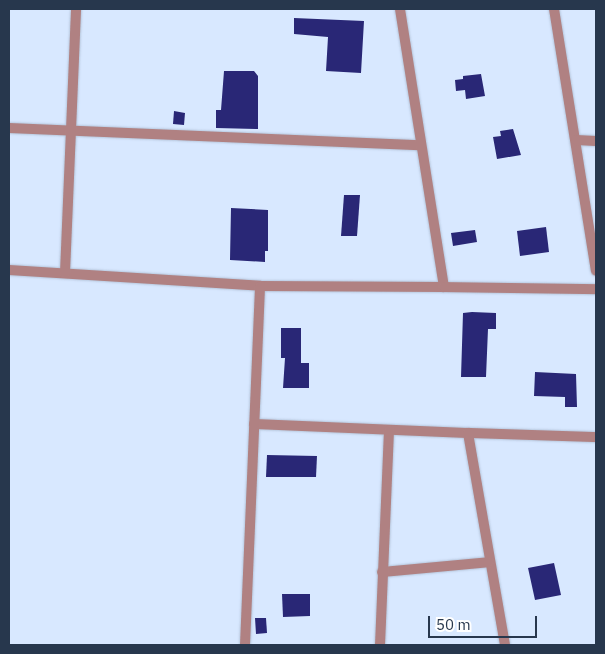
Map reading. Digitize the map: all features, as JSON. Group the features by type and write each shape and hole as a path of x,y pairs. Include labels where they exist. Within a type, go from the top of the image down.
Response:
{"street":[{"path":"65,273 76,9"},
{"path":"400,9 420,145 444,287"},
{"path":"554,9 596,271"},
{"path":"9,128 420,145"},
{"path":"576,140 596,141"},
{"path":"9,270 260,286 596,289"},
{"path":"245,645 260,286"},
{"path":"254,424 596,437"},
{"path":"380,645 390,430"},
{"path":"468,433 505,645"},
{"path":"382,572 489,562"}],"building":[{"path":"294,18 364,21 361,73 326,71 328,37 294,34"},
{"path":"224,71 254,71 258,76 258,129 216,128 216,110 221,110"},
{"path":"481,74 485,96 466,99 465,90 456,91 455,80 463,79 463,76"},
{"path":"174,111 185,113 184,125 173,124"},
{"path":"513,129 521,155 497,159 493,137 501,136 500,131"},
{"path":"344,195 360,195 357,236 341,236"},
{"path":"231,208 268,210 268,251 265,251 265,262 230,260"},
{"path":"546,227 549,252 520,256 517,231"},
{"path":"475,230 477,242 453,246 451,233"},
{"path":"463,313 496,313 496,329 488,329 486,377 461,377"},
{"path":"281,328 301,328 301,363 309,363 309,388 283,388 285,358 281,358"},
{"path":"535,372 576,374 577,407 565,407 565,397 534,396"},
{"path":"267,455 317,456 316,477 266,477"},
{"path":"554,563 561,595 535,600 528,568"},
{"path":"282,594 310,594 310,616 283,617"},
{"path":"255,618 266,618 267,633 256,634"}]}
